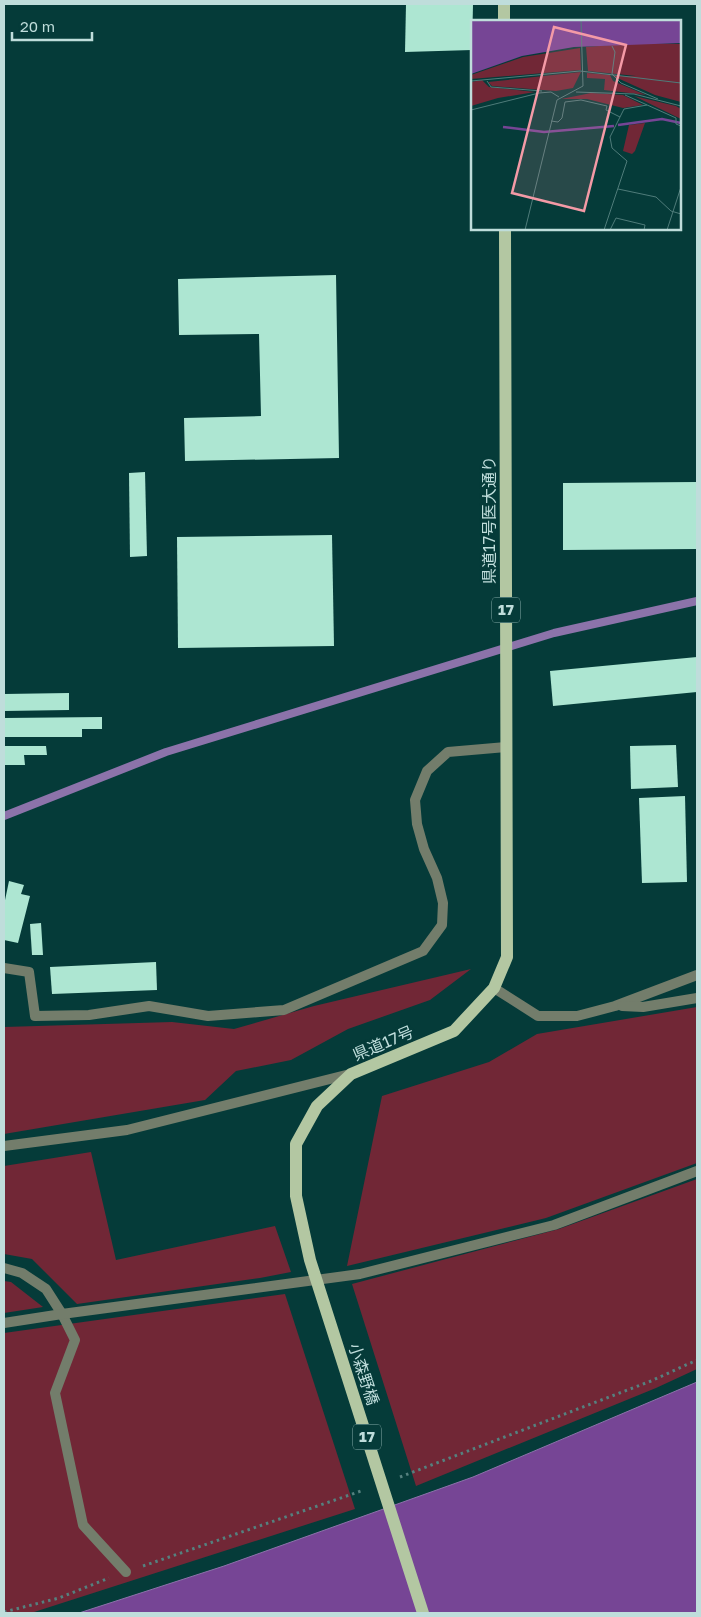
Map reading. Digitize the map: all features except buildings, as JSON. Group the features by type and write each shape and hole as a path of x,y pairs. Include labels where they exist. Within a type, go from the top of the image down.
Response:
{"main road":[{"path":"504,4 504,20"},
{"name":"県道17号医大通り","path":"494,988 507,957 504,230"},
{"name":"県道17号","path":"310,1260 296,1196 296,1144 317,1106 351,1074 454,1031 494,988"},
{"name":"小森野橋","path":"310,1260 423,1613"}],"street":[{"path":"4,968 29,972 35,1016 89,1015 149,1006 208,1016 284,1010 424,951 442,925 443,903 437,878 424,848 417,824 415,800 427,771 448,752 506,747"},
{"path":"494,988 538,1016 576,1016 615,1006 697,975"},
{"path":"615,1006 643,1007 697,998"},
{"path":"4,1146 127,1130 351,1074"},
{"path":"4,1323 360,1274 554,1225 697,1171"},
{"path":"4,1268 22,1273 46,1288 75,1340 55,1394 83,1525 126,1572"}],"path":[{"path":"396,1479 651,1381 697,1360"},
{"path":"4,1612 59,1598 126,1572 368,1488"}],"shaded area":[{"path":"471,969 430,1000 348,1029 291,1060 236,1071 205,1100 4,1134 4,1027 172,1022 234,1029 314,1006"},
{"path":"697,1007 697,1163 546,1218 347,1266 382,1096 489,1062 537,1034"},
{"path":"91,1152 116,1260 275,1226 291,1272 77,1304 32,1259 4,1254 4,1166"},
{"path":"697,1179 697,1369 656,1388 416,1486 352,1284 559,1229"},
{"path":"4,1281 11,1282 43,1307 4,1313"},
{"path":"285,1294 355,1509 31,1613 4,1613 4,1333"},
{"path":"697,1382 697,1613 79,1613 224,1566 473,1477"}],"waterway":[{"path":"4,816 166,752 554,633 697,601"}]}
